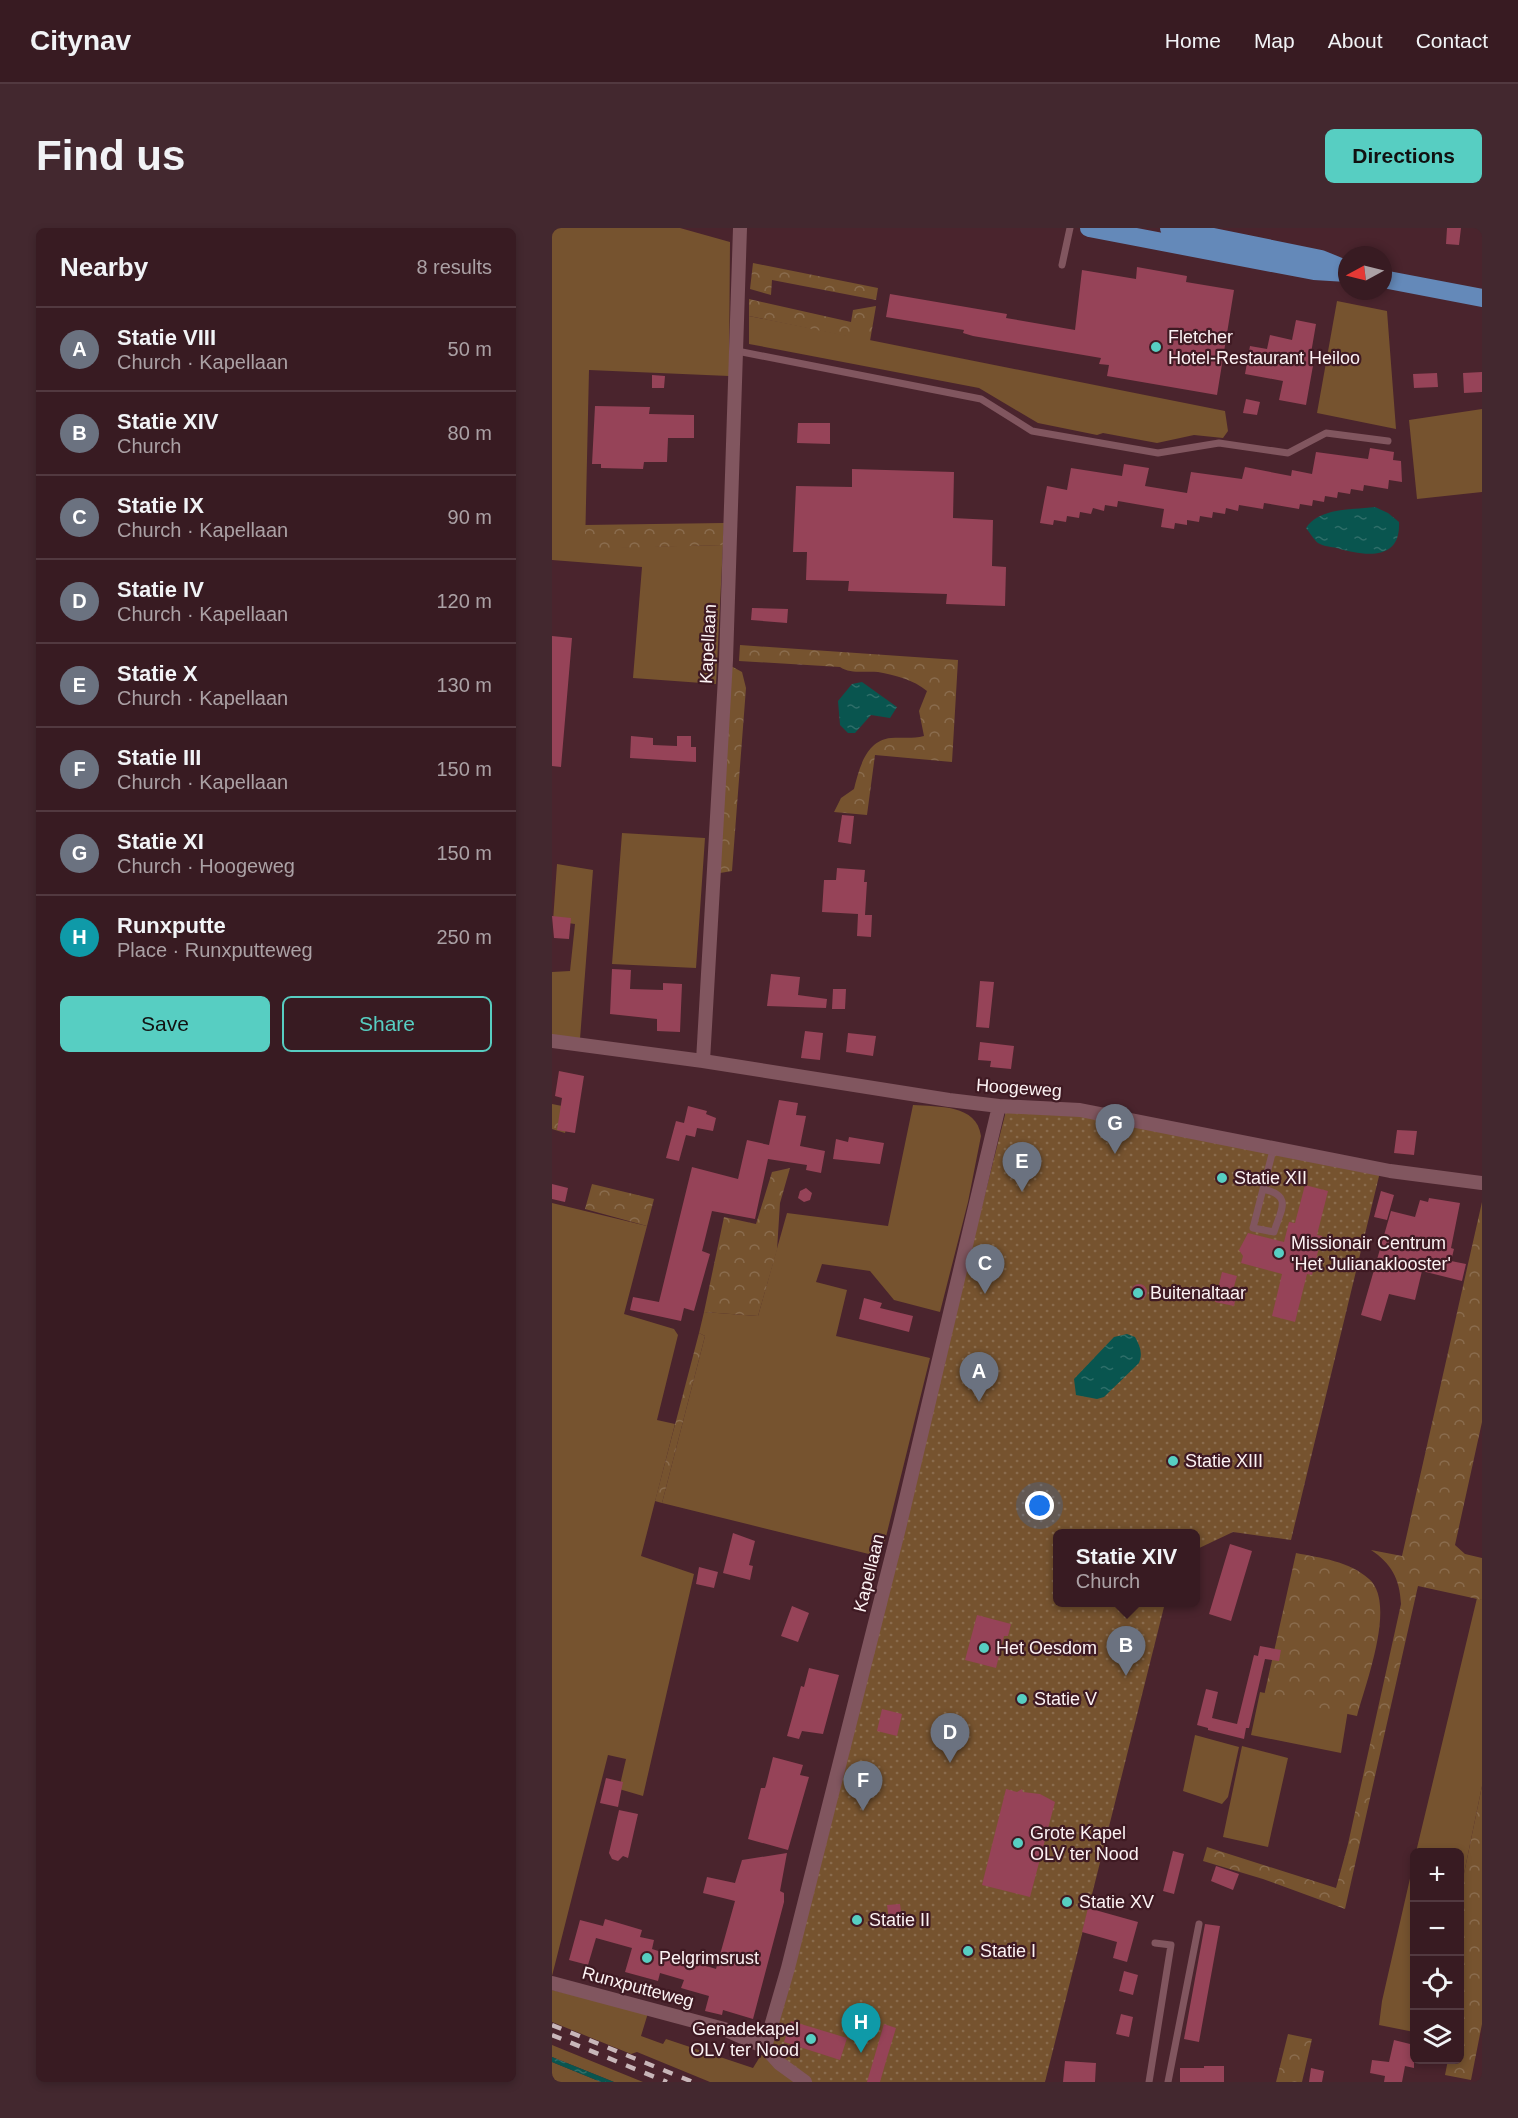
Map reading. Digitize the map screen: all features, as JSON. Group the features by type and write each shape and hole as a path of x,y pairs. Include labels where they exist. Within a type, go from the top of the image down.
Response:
{"main road":[{"path":"1089,228 1306,270 1338,271"},
{"path":"1169,228 1321,259 1338,267"},
{"path":"1392,281 1482,298"}],"street":[{"name":"Kapellaan","path":"703,1061 726,660 740,228"},
{"name":"Hoogeweg","path":"552,1041 703,1061 999,1106 1080,1110 1273,1150 1390,1171 1482,1183"},
{"name":"Kapellaan","path":"765,2047 788,1968 900,1524 999,1106"},
{"name":"Runxputteweg","path":"552,1983 719,2027 765,2047 779,2063 805,2082"}],"lane":[{"path":"1062,265 1070,228"},
{"path":"737,351 981,399 1032,431 1158,453 1219,443 1288,453 1326,433 1388,441"},
{"path":"1263,1189 1278,1192 1281,1196 1281,1207 1274,1232 1253,1228 1263,1189 1273,1150"},
{"path":"1168,2082 1199,1924"},
{"path":"1149,2082 1171,1945 1155,1943"}],"green space":[{"path":"552,228 680,228 730,242 729,376 589,370 585,548 723,545 716,684 633,678 642,567 552,560"},
{"path":"753,263 878,288 876,300 772,280 771,295 750,289"},
{"path":"749,299 851,322 853,310 876,306 870,341 749,316"},
{"path":"1337,301 1387,311 1396,429 1317,413"},
{"path":"749,316 1225,411 1228,431 1223,438 1194,435 1157,443 1103,433 1097,435 1038,423 979,388 749,344"},
{"path":"1482,409 1482,492 1417,499 1409,420"},
{"path":"724,523 723,545 585,549 585,525"},
{"path":"740,645 958,660 952,762 875,755 867,815 834,812 841,798 854,789 865,757 875,744 891,738 924,736 919,711 927,691 904,679 878,672 853,671 840,667 739,661"},
{"path":"731,666 742,672 746,688 732,871 720,873"},
{"path":"622,833 705,838 696,968 612,964"},
{"path":"557,864 593,870 580,1039 552,1035 552,972 570,971 575,924 553,921"},
{"path":"552,1104 572,1108 565,1133 552,1129"},
{"path":"913,1105 944,1107 964,1113 978,1126 981,1136 968,1202 940,1312 894,1300 870,1271 822,1264 816,1282 847,1290 836,1336 930,1358 881,1557 662,1503 705,1336 699,1333 704,1312 758,1316 787,1213 888,1226"},
{"path":"1006,1111 1077,1115 1380,1172 1291,1540 1233,1532 1200,1548 1200,1529 1053,1529 1053,1607 1164,1607 1045,2082 810,2082 769,2046"},
{"path":"790,1168 780,1203 777,1250 758,1316 704,1312 724,1217 756,1224 772,1172"},
{"path":"592,1184 654,1199 647,1226 585,1209"},
{"path":"1482,1202 1482,1422 1455,1545 1465,1554 1482,1558 1482,1600 1418,1586 1345,1909 1263,1879 1203,1861 1207,1847 1336,1888 1348,1844 1401,1604 1399,1587 1393,1572 1384,1560 1371,1550 1402,1556"},
{"path":"552,1203 647,1226 624,1314 674,1329 678,1335 657,1420 675,1424 641,1556 694,1574 643,1796 619,1789 626,1759 608,1755 552,1976"},
{"path":"699,1333 705,1336 662,1503 655,1501"},
{"path":"1296,1553 1334,1561 1353,1568 1369,1579 1377,1591 1380,1625 1372,1665 1357,1716 1264,1696"},
{"path":"1477,1598 1482,1600 1482,1786 1464,1874 1464,1848 1417,1848"},
{"path":"1260,1692 1348,1710 1341,1753 1251,1735"},
{"path":"1195,1735 1239,1747 1228,1797 1222,1804 1183,1791"},
{"path":"1242,1746 1288,1758 1268,1847 1223,1837"},
{"path":"1482,1786 1482,2024 1471,2080 1445,2075 1447,2064 1464,2064 1464,1874"},
{"path":"1410,1878 1410,2031 1379,2025 1382,2001"},
{"path":"552,1990 648,2013 641,2036 663,2044 666,2039 753,2068 761,2055 765,2056 796,2082 710,2082 637,2052 631,2054 552,2022"},
{"path":"1288,2034 1312,2039 1302,2082 1276,2082"},
{"path":"552,2045 643,2082 614,2082 552,2057"},
{"path":"552,2062 601,2082 552,2082"}],"water":[{"path":"1375,507 1388,513 1399,522 1398,535 1394,544 1379,553 1358,553 1322,545 1316,542 1306,528 1312,521 1328,513"},
{"path":"862,682 897,707 890,718 871,715 855,733 848,733 840,725 838,701 852,684"},
{"path":"1127,1334 1135,1337 1138,1343 1141,1353 1139,1363 1104,1397 1097,1399 1076,1395 1074,1379 1114,1337"},
{"path":"552,2057 614,2082 601,2082 552,2062"}],"building":[{"path":"1447,228 1461,228 1459,245 1446,244"},
{"path":"1137,267 1187,276 1186,282 1234,290 1217,395 1107,376 1109,365 1099,364 1101,358 973,336 963,333 964,330 886,317 890,294 1007,314 1006,318 1075,330 1082,270 1136,279"},
{"path":"1296,320 1316,324 1310,359 1314,360 1306,405 1279,400 1283,381 1245,374 1250,346 1267,349 1270,335 1292,340"},
{"path":"1482,372 1482,392 1464,393 1463,373"},
{"path":"1437,373 1438,387 1414,388 1413,374"},
{"path":"652,375 665,376 664,388 652,388"},
{"path":"1246,399 1260,402 1257,415 1243,413"},
{"path":"595,406 650,407 649,414 694,415 694,438 668,438 667,462 644,462 643,469 601,468 601,464 592,464"},
{"path":"798,423 830,423 830,444 797,443"},
{"path":"1370,448 1394,452 1393,460 1401,461 1402,482 1389,480 1388,489 1364,485 1363,491 1351,489 1350,494 1338,492 1337,498 1325,496 1324,502 1313,500 1312,506 1300,504 1299,509 1264,503 1263,509 1239,505 1238,511 1226,508 1225,514 1213,512 1212,518 1200,516 1199,522 1187,520 1187,525 1175,523 1174,529 1161,527 1164,509 1118,501 1117,507 1105,505 1104,511 1093,508 1091,514 1080,512 1079,518 1067,516 1066,522 1054,520 1053,525 1040,523 1047,486 1067,490 1071,468 1122,476 1124,464 1149,468 1145,486 1187,493 1191,472 1242,479 1245,467 1291,476 1292,470 1312,474 1316,452 1368,459"},
{"path":"852,469 954,472 953,518 993,520 992,566 1006,567 1005,606 946,604 947,594 848,591 849,581 806,580 807,552 793,552 796,486 852,487"},
{"path":"752,608 788,609 787,623 751,620"},
{"path":"552,636 572,638 561,767 552,766"},
{"path":"631,736 653,738 653,745 677,746 677,736 691,736 691,747 696,747 696,762 630,758"},
{"path":"842,815 854,816 851,844 838,842"},
{"path":"837,868 865,870 864,882 867,882 865,915 872,915 871,937 857,936 858,914 822,912 824,880 836,880"},
{"path":"552,916 571,918 569,939 554,938"},
{"path":"612,969 631,970 630,989 663,990 663,983 682,984 680,1032 657,1031 657,1019 610,1014"},
{"path":"771,974 800,977 798,995 827,999 826,1008 767,1006"},
{"path":"980,981 994,982 989,1028 976,1027"},
{"path":"833,989 846,989 845,1009 832,1009"},
{"path":"805,1031 823,1033 820,1060 801,1058"},
{"path":"848,1033 876,1036 873,1056 846,1052"},
{"path":"980,1042 1014,1046 1011,1069 990,1067 991,1061 978,1060"},
{"path":"559,1071 584,1076 575,1133 557,1130 562,1098 555,1096"},
{"path":"779,1100 798,1103 796,1115 806,1116 800,1146 825,1151 821,1173 806,1170 807,1165 768,1159 755,1219 712,1211 702,1251 710,1254 694,1311 684,1308 681,1321 630,1310 633,1297 659,1302 692,1167 738,1179 747,1140 769,1145"},
{"path":"688,1106 707,1111 706,1114 716,1118 713,1131 697,1128 695,1137 686,1135 679,1161 666,1158 676,1121 684,1123"},
{"path":"1397,1130 1417,1131 1414,1155 1394,1153"},
{"path":"849,1137 884,1143 880,1164 833,1159 836,1139 848,1142"},
{"path":"552,1184 568,1188 565,1202 552,1199"},
{"name":"Missionair Centrum 'Het Julianaklooster'","path":"1305,1185 1328,1191 1317,1235 1322,1236 1312,1275 1307,1274 1295,1322 1272,1316 1282,1274 1241,1263 1243,1256 1239,1250 1248,1233 1284,1242 1289,1222 1295,1223"},
{"path":"806,1188 812,1193 810,1200 804,1202 798,1198 800,1191"},
{"path":"1381,1191 1394,1195 1387,1220 1374,1217"},
{"path":"1429,1198 1460,1203 1451,1248 1454,1249 1451,1261 1466,1264 1462,1281 1422,1271 1415,1300 1389,1294 1381,1321 1361,1315 1391,1211 1415,1217 1420,1200 1428,1202"},
{"path":"1222,1272 1237,1276 1233,1290 1237,1291 1234,1306 1215,1302"},
{"name":"Buitenaltaar","path":"1136,1284 1142,1284 1147,1292 1145,1298 1136,1300 1131,1295 1131,1289"},
{"path":"864,1298 882,1303 880,1308 913,1316 909,1332 859,1319"},
{"path":"733,1533 755,1541 749,1565 753,1566 750,1580 723,1573"},
{"path":"1230,1544 1252,1551 1231,1621 1209,1614"},
{"path":"699,1567 718,1572 714,1588 696,1584"},
{"path":"792,1606 809,1613 798,1642 781,1636"},
{"name":"Het Oesdom","path":"977,1615 1011,1624 1008,1636 1004,1636 996,1668 965,1660"},
{"path":"1260,1646 1281,1650 1279,1661 1265,1659 1249,1728 1246,1728 1244,1739 1197,1725 1206,1689 1218,1692 1212,1718 1237,1724 1254,1655 1258,1656"},
{"path":"809,1668 839,1675 823,1734 802,1731 799,1739 787,1736 801,1686 804,1687"},
{"path":"882,1709 902,1714 897,1736 877,1731"},
{"path":"773,1757 803,1765 800,1775 809,1777 788,1850 748,1839 761,1788 765,1788"},
{"path":"606,1778 623,1782 618,1807 600,1803"},
{"name":"Grote Kapel OLV ter Nood","path":"1006,1789 1017,1792 1022,1789 1023,1792 1040,1794 1055,1802 1030,1897 982,1885"},
{"path":"619,1810 638,1814 628,1858 623,1856 618,1861 612,1859 609,1853"},
{"path":"1173,1851 1184,1854 1174,1894 1163,1891"},
{"path":"787,1853 780,1891 784,1893 784,1902 753,2019 723,2010 722,2015 705,2011 709,1996 681,1988 684,1980 660,1973 658,1981 625,1972 632,1948 596,1938 588,1965 569,1960 580,1920 603,1926 605,1919 642,1930 640,1937 654,1940 652,1949 716,1969 735,1901 703,1893 707,1877 735,1883 742,1860"},
{"path":"1216,1866 1239,1874 1233,1890 1211,1881"},
{"path":"900,1904 903,1925 890,1927 887,1905"},
{"path":"1088,1908 1138,1922 1127,1962 1113,1958 1117,1942 1082,1932"},
{"path":"1205,1924 1220,1926 1199,2042 1184,2039"},
{"path":"1124,1971 1138,1975 1133,1995 1119,1991"},
{"path":"1121,2014 1133,2017 1129,2037 1116,2034"},
{"name":"Genadekapel OLV ter Nood","path":"791,2021 847,2038 840,2060 784,2042"},
{"path":"884,2024 896,2028 880,2082 867,2082"},
{"path":"1394,2040 1410,2044 1410,2064 1414,2064 1414,2068 1405,2066 1402,2082 1384,2082 1385,2076 1370,2073 1372,2060 1389,2062"},
{"path":"1065,2061 1096,2063 1095,2082 1063,2082"},
{"path":"1204,2066 1224,2066 1224,2082 1180,2082 1180,2068 1204,2068"},
{"path":"1311,2068 1324,2071 1322,2082 1309,2082"}],"railway":[{"path":"552,2025 693,2082"},
{"path":"552,2035 667,2082"}],"place":[{"name":"Fletcher Hotel-Restaurant Heiloo","path":"1156,347"},
{"name":"Statie XI","path":"1115,1154"},
{"name":"Statie XII","path":"1222,1178"},
{"name":"Statie X","path":"1022,1192"},
{"name":"Missionair Centrum 'Het Julianaklooster'","path":"1279,1253"},
{"name":"Buitenaltaar","path":"1138,1293"},
{"name":"Statie IX","path":"985,1294"},
{"name":"Statie VIII","path":"979,1402"},
{"name":"Statie XIII","path":"1173,1461"},
{"name":"Het Oesdom","path":"984,1648"},
{"name":"Statie XIV","path":"1126,1676"},
{"name":"Statie V","path":"1022,1699"},
{"name":"Statie IV","path":"950,1763"},
{"name":"Statie III","path":"863,1811"},
{"name":"Grote Kapel OLV ter Nood","path":"1018,1843"},
{"name":"Statie XV","path":"1067,1902"},
{"name":"Statie II","path":"857,1920"},
{"name":"Statie I","path":"968,1951"},
{"name":"Pelgrimsrust","path":"647,1958"},
{"name":"Genadekapel OLV ter Nood","path":"811,2039"},
{"name":"Runxputte","path":"861,2053"}]}
